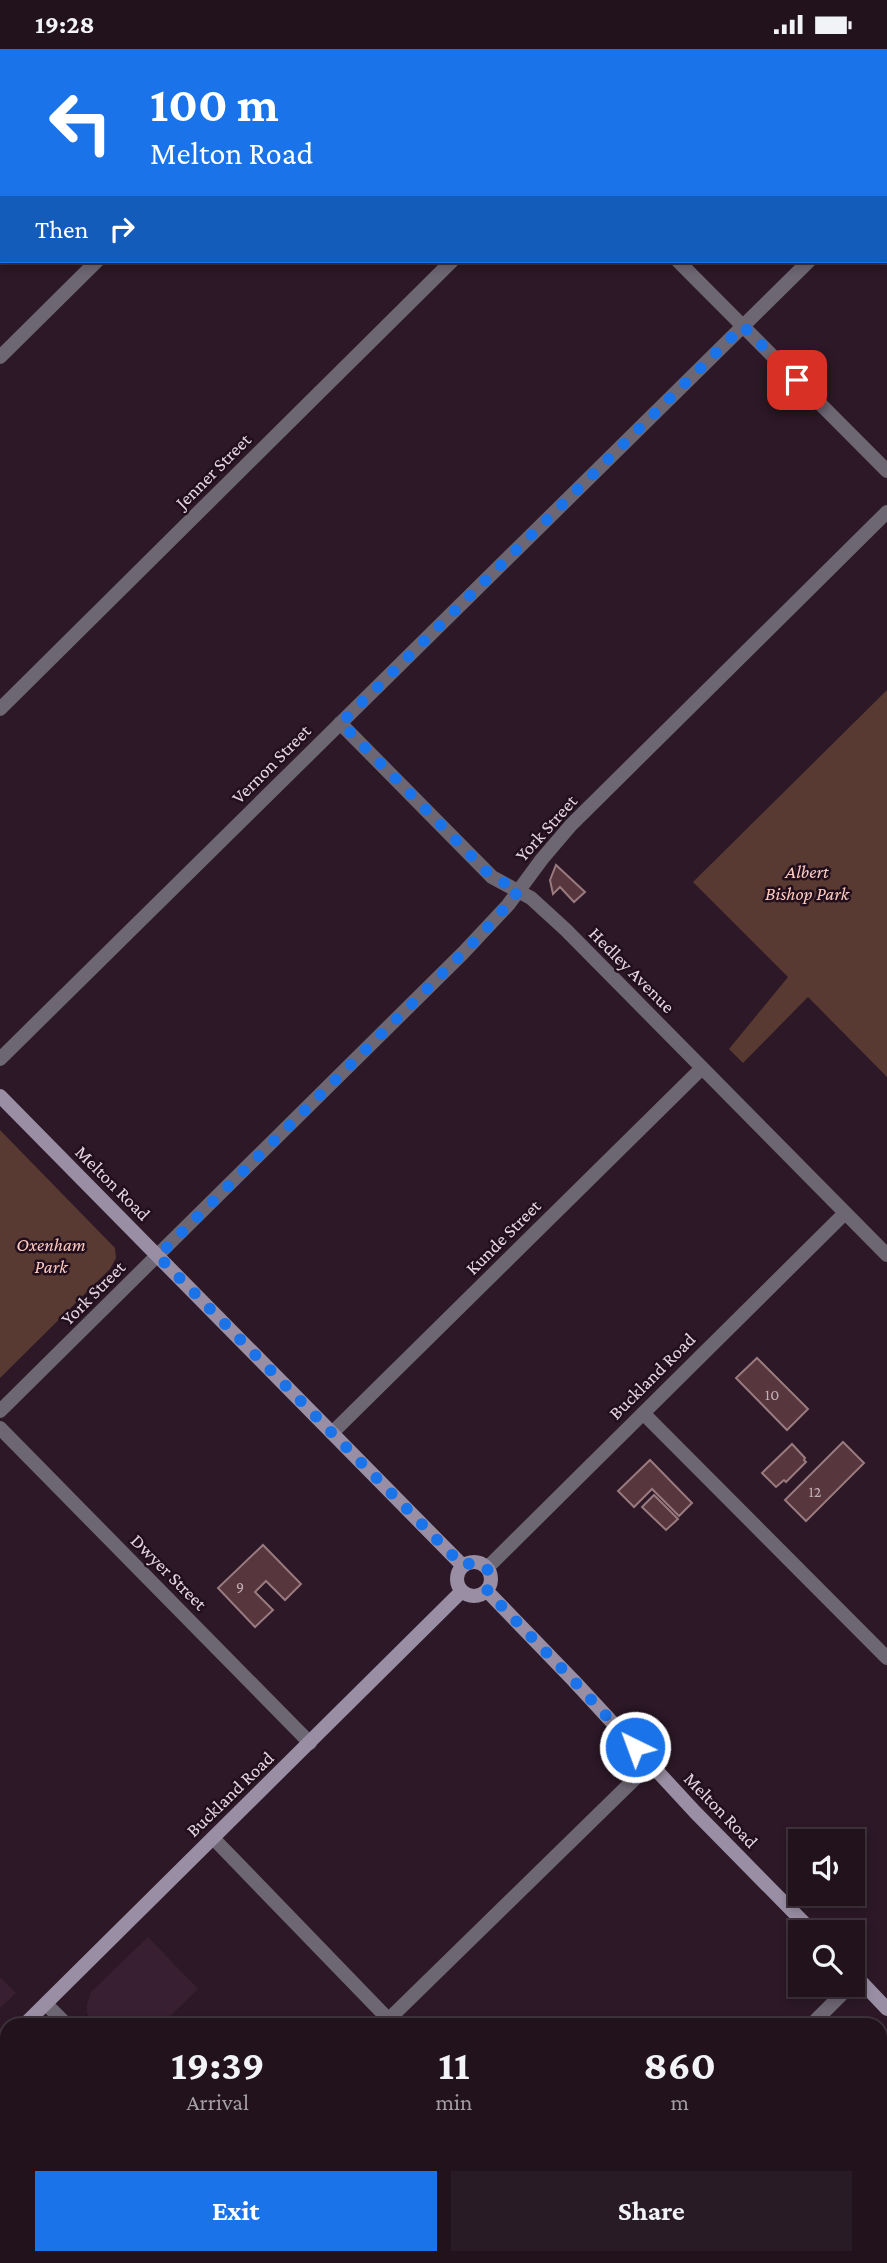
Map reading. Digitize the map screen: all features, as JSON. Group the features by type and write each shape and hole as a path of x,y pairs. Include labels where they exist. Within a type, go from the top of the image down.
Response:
{"street":[{"path":"0,357 95,263"},
{"name":"Jenner Street","path":"0,709 450,263"},
{"path":"680,263 887,471"},
{"name":"Vernon Street","path":"0,1059 807,263"},
{"name":"York Street","path":"0,1411 463,953 498,916 572,825 887,512"},
{"name":"Hedley Avenue","path":"341,723 492,877 519,890 540,905 887,1255"},
{"name":"Kunde Street","path":"332,1433 702,1068"},
{"name":"Melton Road","path":"0,1096 463,1566"},
{"name":"Buckland Road","path":"487,1568 845,1213"},
{"path":"643,1413 887,1658"},
{"name":"Dwyer Street","path":"0,1428 310,1743"},
{"path":"473,1562 487,1568 491,1577 487,1591 477,1596 462,1591 457,1581 463,1566 473,1562"},
{"name":"Buckland Road","path":"31,2018 462,1591"},
{"name":"Melton Road","path":"487,1591 801,1920"},
{"path":"396,2018 650,1764"},
{"path":"213,1838 388,2018"},
{"path":"865,1990 887,2009"},
{"path":"818,2018 838,1997"},
{"path":"46,2004 60,2018"}],"shaded area":[{"path":"148,1937 198,1989 168,2018 90,2018 87,2004 91,1992"},
{"path":"0,1977 16,1993 0,2008"}],"green space":[{"name":"Albert Bishop Park","path":"887,690 887,1077 808,997 743,1063 729,1049 788,977 693,882"},
{"name":"Oxenham Park","path":"0,1130 115,1248 116,1258 110,1269 0,1378"}],"building":[{"path":"556,865 585,892 574,902 560,887 553,894 550,880"},
{"path":"757,1358 808,1409 787,1430 736,1378"},
{"path":"843,1442 864,1463 806,1521 785,1500"},
{"path":"792,1444 806,1462 786,1482 784,1480 776,1487 762,1473"},
{"path":"650,1460 692,1503 679,1516 652,1489 634,1507 618,1491"},
{"path":"654,1495 678,1519 666,1530 642,1507"},
{"path":"263,1545 301,1584 285,1600 266,1581 255,1592 273,1610 255,1627 218,1588"}],"route":[{"path":"635,1747 487,1591 491,1582 487,1568 473,1562 463,1566 158,1256 463,953 519,890 492,877 341,723 743,326 797,380"}]}
